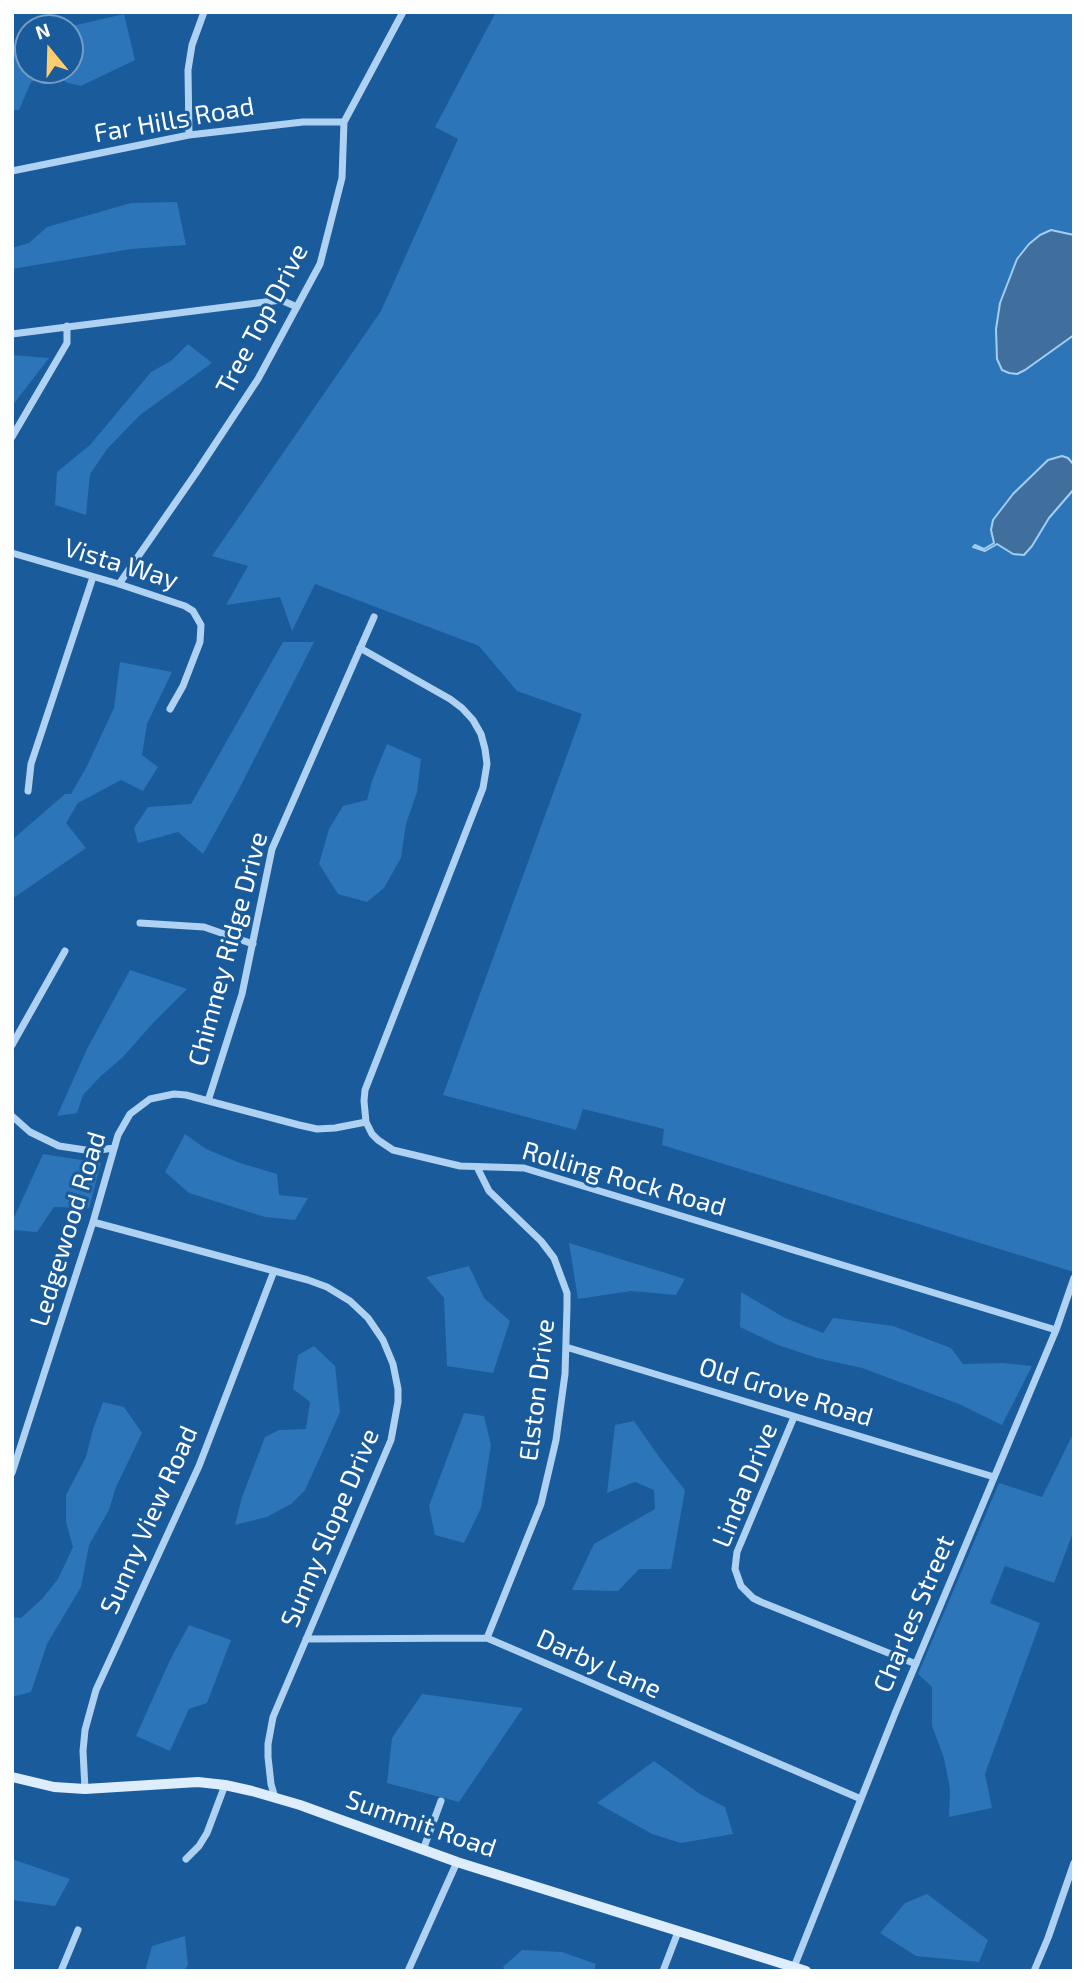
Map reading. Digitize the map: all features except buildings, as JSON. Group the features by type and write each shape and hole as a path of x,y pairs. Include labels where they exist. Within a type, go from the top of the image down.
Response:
{"main road":[{"name":"Summit Road","path":"12,1777 54,1787 85,1789 198,1782 225,1785 275,1798 457,1862 806,1971"}],"street":[{"path":"189,135 188,69 192,46 204,12"},
{"name":"Tree Top Drive","path":"119,584 258,379 320,264 342,178 344,122 402,12"},
{"name":"Far Hills Road","path":"12,171 189,135 303,122 344,122"},
{"path":"12,334 281,300 297,307"},
{"path":"12,437 67,343 67,326"},
{"name":"Vista Way","path":"12,553 185,606 198,617 202,633 200,642 183,686 170,709"},
{"path":"28,790 31,764 93,577"},
{"name":"Chimney Ridge Drive","path":"208,1101 242,994 272,849 374,617"},
{"path":"360,648 462,708 481,734 487,764 483,788 365,1090 363,1101 366,1122"},
{"path":"141,923 204,927 253,944"},
{"path":"12,1045 65,951"},
{"name":"Ledgewood Road","path":"12,1474 114,1148 130,1114 150,1099 174,1094 317,1129 366,1122"},
{"path":"12,1116 30,1132 59,1146 92,1151 114,1148"},
{"name":"Rolling Rock Road","path":"366,1122 372,1134 393,1150 460,1166 524,1168 1056,1329"},
{"name":"Elston Drive","path":"477,1167 489,1191 541,1241 554,1258 567,1293 565,1374 556,1440 541,1504 487,1638"},
{"name":"Sunny Slope Drive","path":"93,1222 327,1287 359,1309 383,1340 393,1364 398,1389 397,1415 391,1440 278,1704 270,1730 269,1770 275,1798"},
{"name":"Sunny View Road","path":"85,1789 85,1730 96,1690 199,1466 274,1271"},
{"name":"Charles Street","path":"794,1966 1056,1329 1074,1278"},
{"name":"Old Grove Road","path":"566,1348 994,1477"},
{"name":"Linda Drive","path":"794,1417 737,1552 735,1569 741,1586 761,1602 916,1664"},
{"name":"Darby Lane","path":"306,1639 487,1638 861,1799"},
{"path":"186,1858 208,1833 225,1785"},
{"path":"423,1850 441,1801"},
{"path":"408,1971 457,1862"},
{"path":"1034,1971 1074,1863"},
{"path":"61,1971 78,1930"},
{"path":"663,1971 678,1932"}],"shaded area":[{"path":"496,12 1074,12 1074,1272 662,1145 664,1129 583,1109 576,1130 443,1095 582,714 517,691 479,646 315,584 292,631 280,597 226,605 248,566 212,556 381,311 458,139 435,127"},
{"path":"124,14 135,60 81,86 72,84 84,84 84,23"},
{"path":"12,45 14,84 30,84 19,110 12,110"},
{"path":"177,202 186,245 131,249 12,269 12,248 29,243 47,227 131,203"},
{"path":"1051,230 1074,235 1074,335 1025,370 1017,374 1009,373 1002,370 997,359 996,329 1000,303 1017,259 1029,244"},
{"path":"188,344 212,363 140,415 108,448 90,474 86,515 55,505 57,472 90,445 151,372 171,361"},
{"path":"12,355 49,358 12,406"},
{"path":"1062,456 1074,465 1074,489 1049,518 1024,555 1013,554 997,544 985,551 973,547 975,545 984,549 994,543 991,530 993,520 1013,494 1048,460"},
{"path":"283,642 314,642 203,854 178,832 138,843 134,828 148,807 191,804"},
{"path":"120,662 172,672 147,724 142,755 158,767 143,791 121,780 78,803 66,823 86,848 12,899 12,840 65,794 71,794 114,708"},
{"path":"387,744 421,759 417,792 406,824 401,858 384,888 367,902 338,894 319,864 329,829 343,806 367,800"},
{"path":"130,970 187,989 83,1095 77,1113 57,1116 87,1049"},
{"path":"185,1134 206,1149 277,1174 279,1195 308,1198 295,1220 265,1217 189,1193 165,1172"},
{"path":"43,1154 101,1163 89,1208 54,1207 37,1232 12,1230 12,1222"},
{"path":"569,1243 685,1279 676,1295 631,1291 578,1299"},
{"path":"469,1266 484,1298 510,1321 493,1373 447,1366 444,1298 426,1277"},
{"path":"741,1292 785,1318 823,1333 833,1318 893,1326 951,1348 963,1364 1001,1363 1032,1366 1002,1425 959,1404 862,1368 817,1358 778,1345 740,1327"},
{"path":"314,1346 335,1366 340,1412 305,1490 291,1504 267,1517 235,1525 242,1497 265,1437 279,1430 306,1429 310,1402 293,1389 298,1355"},
{"path":"103,1402 124,1407 142,1433 116,1487 109,1510 89,1545 81,1587 47,1644 31,1692 12,1697 12,1617 21,1618 42,1599 58,1579 73,1547 66,1522 66,1495 86,1457"},
{"path":"464,1413 484,1416 491,1445 481,1508 464,1543 435,1535 429,1506"},
{"path":"634,1421 685,1490 671,1569 639,1569 618,1591 572,1590 594,1544 655,1509 654,1490 635,1482 607,1493 615,1425"},
{"path":"1074,1432 1074,1530 1054,1583 1005,1566 990,1603 1040,1623 985,1774 992,1808 949,1817 950,1789 944,1758 932,1726 932,1687 918,1674 999,1483 1042,1497"},
{"path":"189,1625 231,1640 207,1703 189,1709 170,1751 136,1736"},
{"path":"422,1694 523,1708 459,1802 387,1783 392,1738"},
{"path":"654,1761 700,1794 725,1807 733,1834 681,1843 652,1834 597,1803"},
{"path":"12,1859 70,1879 55,1906 12,1900"},
{"path":"927,1894 988,1940 979,1962 916,1956 880,1933 905,1903"},
{"path":"185,1936 188,1965 184,1971 145,1971 152,1946"},
{"path":"522,1950 562,1952 596,1964 594,1971 506,1971 503,1967"}]}
